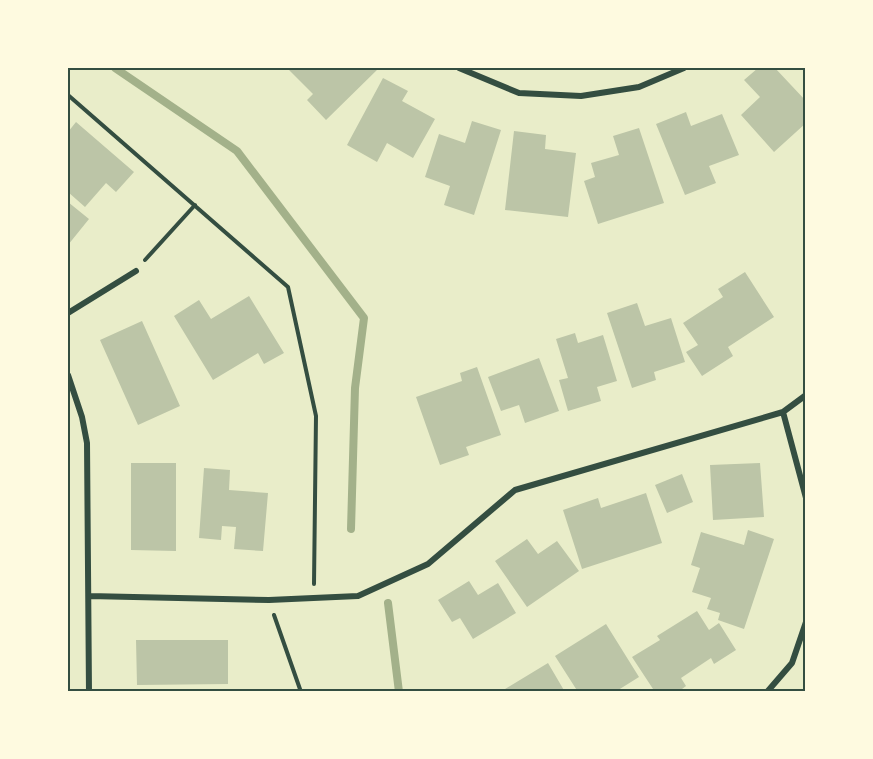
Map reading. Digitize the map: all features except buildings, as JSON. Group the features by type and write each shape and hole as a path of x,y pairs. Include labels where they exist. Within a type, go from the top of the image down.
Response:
{"street":[{"path":"459,68 519,93 581,96 639,87 684,68"},
{"path":"68,313 136,271"},
{"path":"68,375 82,417 87,443 88,692"},
{"path":"89,596 268,600 358,596 428,564 515,490 783,412 806,395"},
{"path":"783,412 806,498"},
{"path":"767,692 792,663 806,622"}],"path":[{"path":"68,95 288,287 316,416 313,598"},
{"path":"136,271 195,205"},
{"path":"268,600 301,692"}],"waterway":[{"path":"115,68 237,151 364,318 355,388 351,529"},
{"path":"388,603 399,692"}]}
